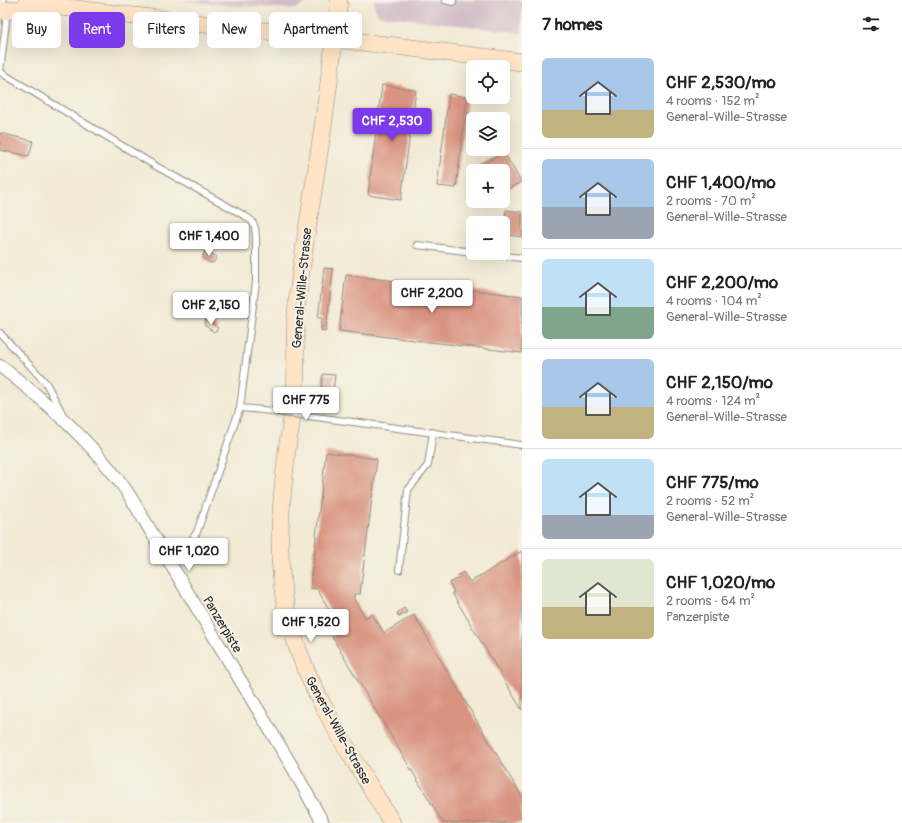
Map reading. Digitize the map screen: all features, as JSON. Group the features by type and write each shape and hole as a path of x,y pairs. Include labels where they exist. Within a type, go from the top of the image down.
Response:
{"main road":[{"path":"27,0 46,5 269,31"},
{"name":"General-Wille-Strasse","path":"337,12 339,0"},
{"path":"3,7 46,5"},
{"path":"362,42 522,62"},
{"name":"General-Wille-Strasse","path":"333,48 324,118 306,232 296,315 295,392 281,512 281,570 288,615 304,665 325,709 392,823"}],"street":[{"name":"Panzerpiste","path":"0,366 31,390 67,422 98,454 121,483 293,768 323,823"}],"lane":[{"path":"445,0 453,2 453,0"},
{"path":"3,7 6,22 0,72 154,165 245,216 252,221 255,228 256,282 240,408 197,532 192,541 168,561"},
{"path":"417,245 466,251"},
{"path":"510,257 522,258"},
{"path":"0,334 46,384 67,422"},
{"path":"240,408 433,432 522,445"},
{"path":"399,570 408,490 428,465 433,432"}],"shaded area":[{"path":"178,0 308,0 306,3 295,9 235,6"},
{"path":"374,0 522,0 522,33 379,15 375,9"}],"building":[{"path":"382,85 416,90 401,200 368,195"},
{"path":"449,94 466,97 456,188 437,186"},
{"path":"0,133 33,141 29,156 0,150"},
{"path":"496,156 506,156 521,182 510,188 510,164 482,164"},
{"path":"506,210 522,212 522,237 510,235 510,216 505,216"},
{"path":"206,250 217,257 214,262 210,263 204,259 203,255"},
{"path":"324,268 333,269 326,331 321,330 322,318 318,318"},
{"path":"346,275 522,296 522,353 339,331"},
{"path":"206,319 218,328 216,331 214,332 204,325"},
{"path":"323,374 335,375 331,405 319,403"},
{"path":"326,452 377,459 360,594 354,594 354,599 365,618 372,614 384,633 414,615 522,797 522,823 443,823 332,637 342,631 317,589 310,588"},
{"path":"522,551 522,710 452,593 454,592 449,583 459,578 457,576 463,572 470,582"},
{"path":"404,608 407,612 399,617 397,613"}]}
